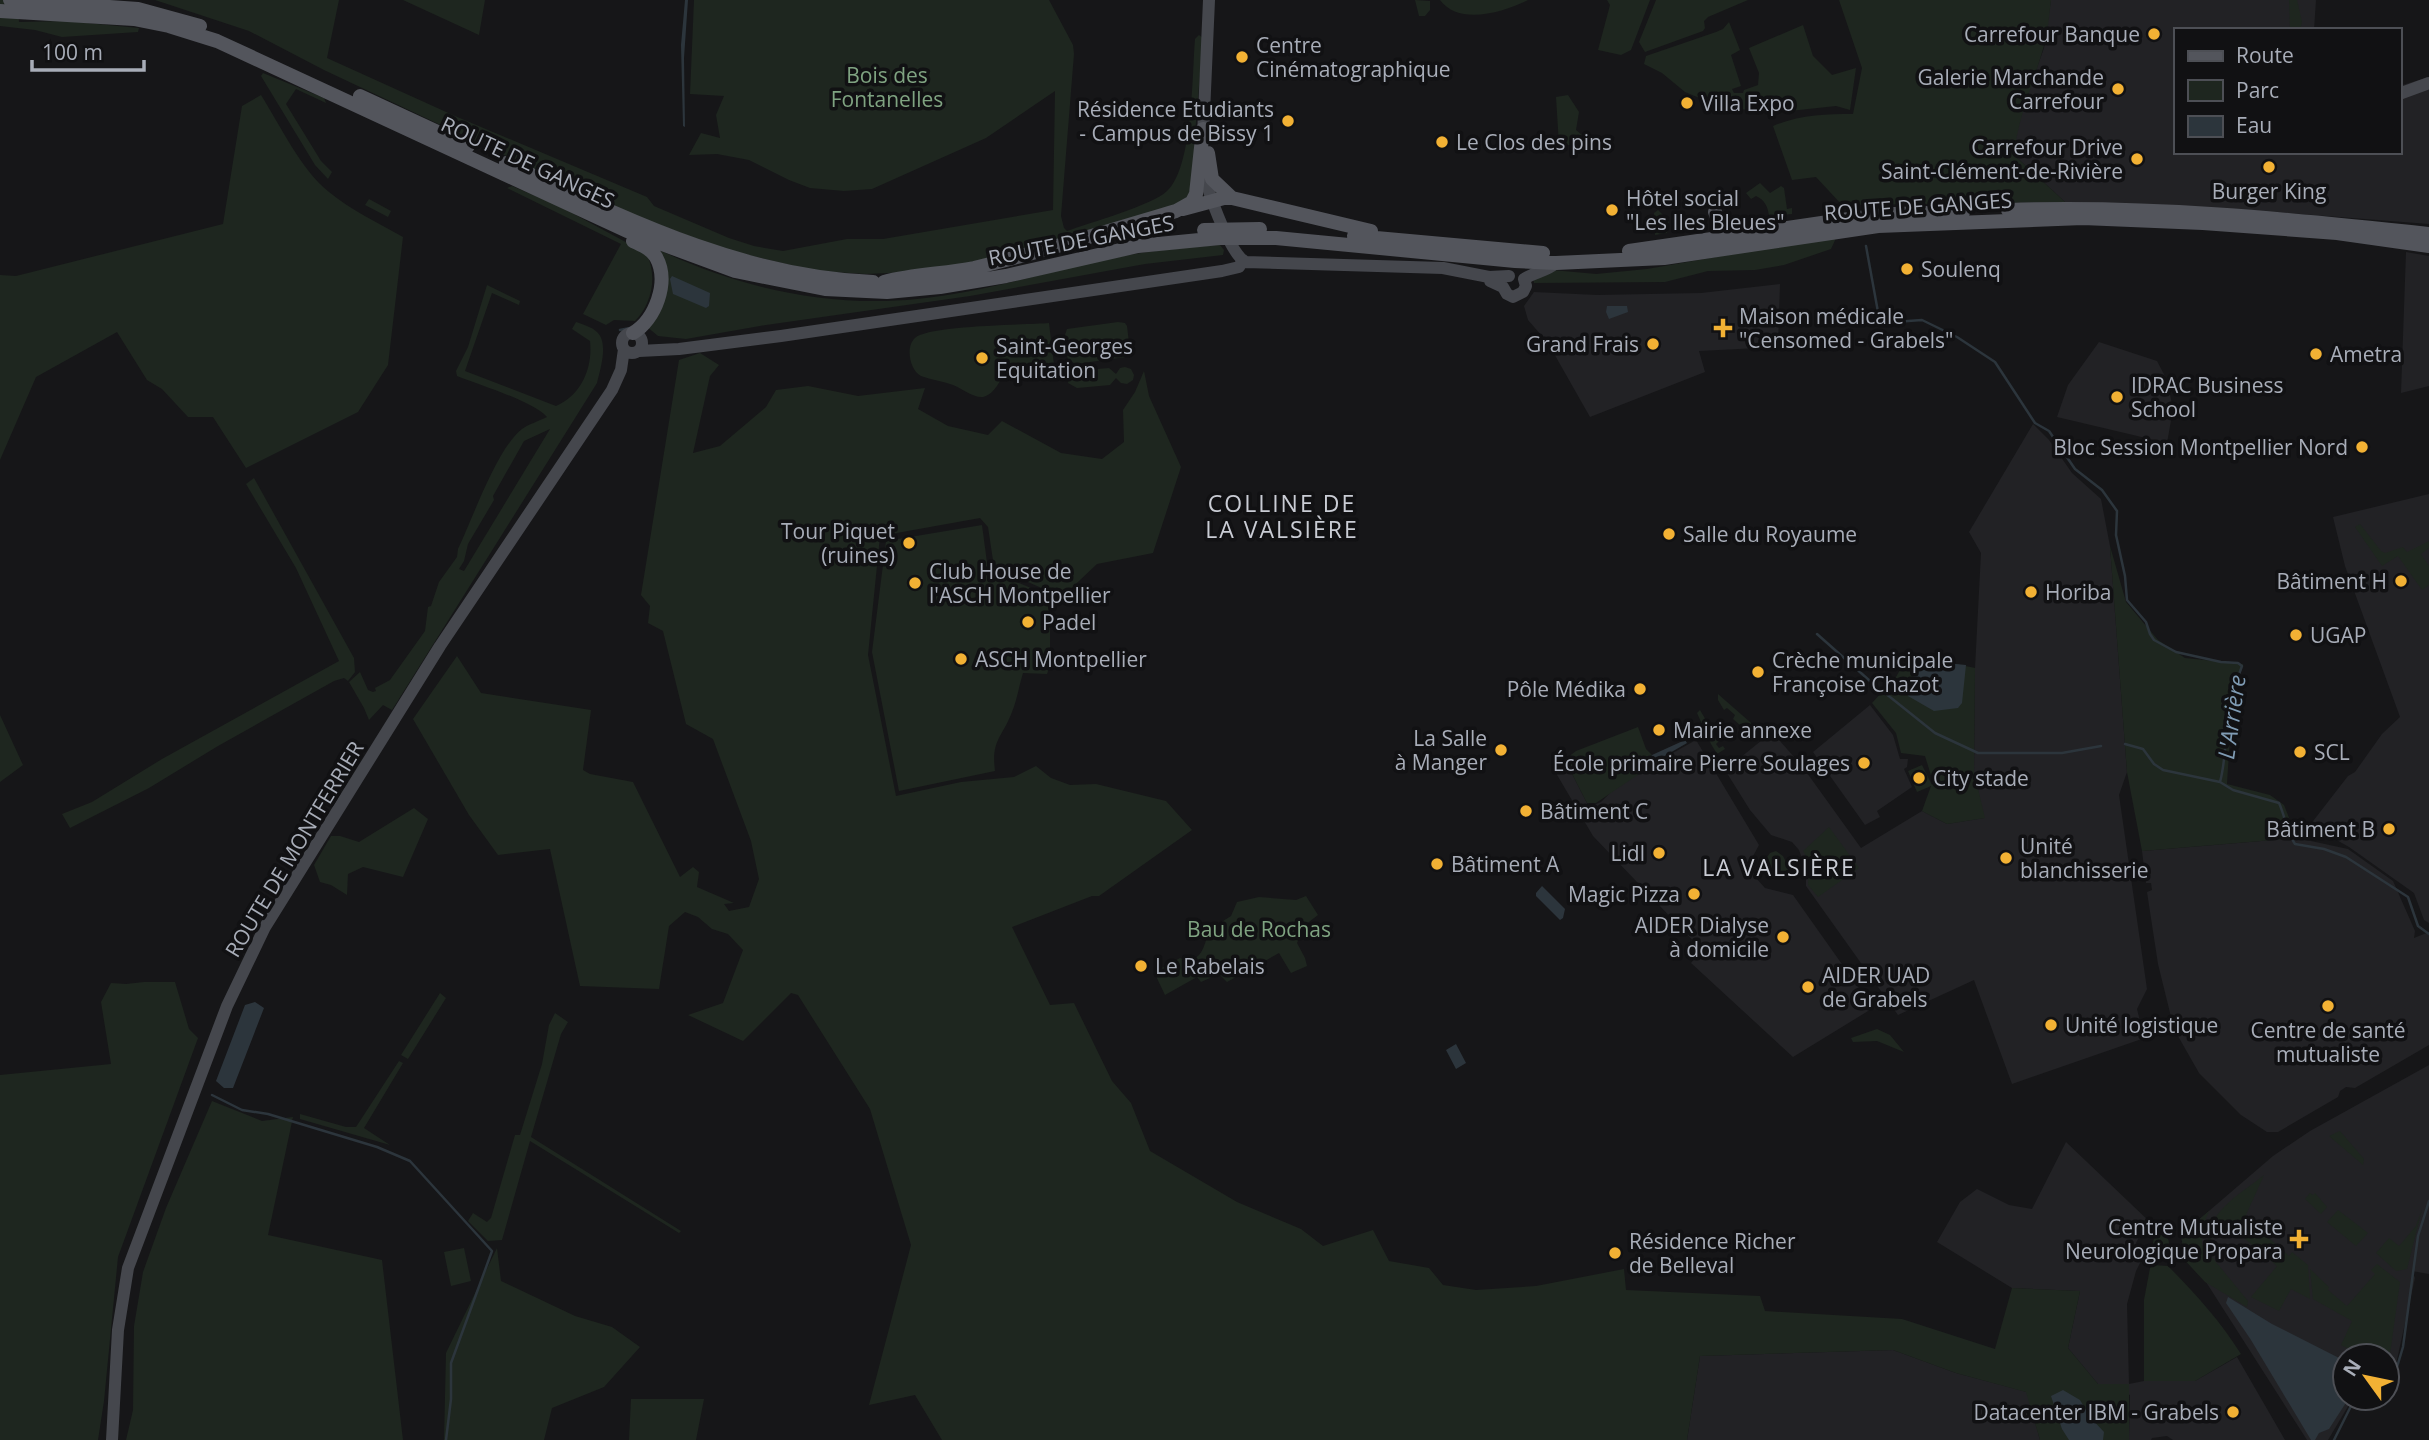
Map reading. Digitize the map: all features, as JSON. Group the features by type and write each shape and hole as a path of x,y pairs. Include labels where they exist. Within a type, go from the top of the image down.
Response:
{"main road":[{"name":"ROUTE DE GANGES","path":"10,0 109,5 179,19 231,37 627,219 707,251 790,273 834,279 884,282 961,275 1142,236 1201,230 1285,230 1537,253 1580,253 1661,248 1894,214 2047,209 2121,208 2277,217 2428,243"},
{"name":"ROUTE DE GANGES","path":"0,11 123,18 183,30 230,47 627,231 735,271 825,289 887,292 940,287 1006,276 1138,246 1220,238 1276,239 1515,261 1556,262 1664,258 1878,226 2083,218 2203,223 2428,243"},
{"path":"1176,211 1192,202 1196,194 1203,129"},
{"path":"1203,129 1210,173 1215,183 1232,198"},
{"path":"480,162 652,252 660,270 658,301 634,345"},
{"path":"884,282 908,276 969,269 1030,255 1176,211 1215,206 1224,198 1334,221 1406,240"},
{"path":"1715,212 1718,222 1728,227 1735,229 1757,226 1765,231"}],"street":[{"path":"634,345 667,349 781,336 1235,269 1236,257 1204,172 1203,129 1209,0"},
{"path":"2401,93 2429,83"},
{"path":"1236,257 1248,263 1443,268 1489,277 1490,281 1506,281 1519,275 1524,279 1525,289 1517,296 1507,294 1506,281"},
{"path":"1524,279 1536,271 1549,269 1556,262"},
{"name":"ROUTE DE MONTFERRIER","path":"112,1440 118,1330 128,1268 227,1006 246,963 265,927 426,669 612,390 634,345"}],"shaded area":[{"path":"2051,0 2316,0 2314,28 2174,28 2174,154 2401,154 2401,85 2429,77 2429,224 2287,213 2065,202 2014,155 2025,101 2044,48"},
{"path":"2406,252 2429,256 2429,386 2401,393"},
{"path":"1780,284 1778,347 1699,351 1705,372 1590,417 1548,343 1528,320 1524,306 1534,292 1597,295 1701,293"},
{"name":"IDRAC Business School","path":"2099,342 2157,361 2167,380 2173,409 2167,443 2057,417 2068,385"},
{"path":"2033,424 2049,440 2072,473 2101,499 2110,546 2127,772 2119,795 2147,989 2137,1009 2141,1025 2159,1033 2012,1084 1974,980 1898,1015 1806,886 1806,870 1799,850 1792,842 1771,835 1750,810 1725,770 1772,732 1802,766 1861,848 1922,811 1947,824 1984,818 1974,772 1975,668 1981,553 1969,532"},
{"path":"2429,494 2429,923 2424,920 2414,893 2349,847 2310,825 2348,776 2355,772 2382,734 2400,717 2345,566 2333,517"},
{"name":"École primaire Pierre Soulages","path":"1870,705 1893,735 1900,759 1908,759 1904,769 1912,787 1877,811 1880,817 1865,825 1813,752"},
{"path":"1696,740 1759,845 1752,858 1751,868 1756,878 1765,888 1793,895 1873,1008 1793,1057 1691,963 1702,950 1593,836 1553,768 1567,758 1568,766 1589,807 1601,802 1646,768"},
{"path":"2297,838 2348,849 2393,881 2415,931 2414,938 2429,932 2429,1045 2355,1088 2346,1087 2340,1091 2338,1097 2278,1132 2267,1132 2241,1115 2199,1073 2174,1029 2158,964 2147,892 2152,890 2151,883 2146,883 2142,851"},
{"name":"Centre Mutualiste Neurologique Propara","path":"2429,1065 2429,1274 2412,1271 2415,1278 2401,1342 2331,1342 2331,1412 2345,1412 2328,1440 2307,1440 2206,1282 2180,1255 2183,1248 2181,1235 2273,1156 2310,1131"},
{"path":"2066,1142 2152,1224 2141,1233 2136,1243 2142,1250 2143,1257 2136,1271 2127,1304 2129,1384 2144,1381 2195,1381 2237,1357 2285,1440 2173,1440 2167,1436 2151,1440 2129,1440 2130,1395 2098,1384 2068,1348 2080,1291 2012,1288 1937,1242 1960,1202 1977,1189 2009,1205 2032,1209"},
{"path":"1893,1350 1956,1373 2027,1392 2040,1440 1687,1440 1700,1356"}],"green space":[{"path":"0,0 17,0 19,22 66,21 139,28 138,32 62,37 35,30 0,26"},
{"name":"Bois des Fontanelles","path":"155,0 339,0 327,58 455,116 647,197 654,206 729,238 783,251 847,239 883,239 1053,210 1055,91 986,138 872,189 844,191 810,188 749,160 717,154 689,155 701,133 720,138 716,115 724,96 690,94 694,0 1049,0 1073,45 1074,54 1061,216 1064,228 1067,231 1149,202 1167,191 1176,179 1182,163 1190,120 1195,39 1199,35 1203,38 1194,182 1184,204 998,258 913,272 866,274 816,271 723,249 623,211 324,70 249,31"},
{"path":"403,0 485,0 479,35"},
{"path":"1415,0 1430,1 1430,10 1425,16 1419,16"},
{"path":"1440,0 1528,0 1507,9 1470,15 1448,8"},
{"path":"1607,0 1650,0 1631,50 1621,55 1598,50 1610,5"},
{"path":"1656,0 1748,0 1708,17 1704,21 1703,31 1645,52 1639,42"},
{"path":"1839,0 2051,0 2045,43 2022,114 2014,155 2065,202 1842,205 1816,177 1792,180 1773,126 1812,116 1853,114 1862,68"},
{"path":"2289,0 2297,0 2302,22 2300,28 2290,28"},
{"path":"1729,22 1740,50 1731,55 1741,86 1732,89 1734,93 1743,93 1744,90 1758,85 1759,73 1749,48 1803,25 1813,56 1832,75 1856,68 1850,110 1836,106 1770,113 1719,106 1685,92 1662,73 1644,64 1646,56 1716,32"},
{"path":"263,73 324,98 326,103 296,89 286,104 321,161 332,172 328,179 315,165 261,76"},
{"path":"261,95 300,160 319,183 346,205 403,237 388,365 358,412 246,468 213,417 188,417 162,389 147,380 117,332 36,377 0,460 0,275 16,276 223,224 242,106"},
{"path":"1568,95 1579,112 1576,130 1583,136 1579,145 1559,145 1556,97"},
{"path":"1760,183 1770,193 1781,186 1784,188 1787,209 1792,208 1792,214 1769,216 1762,200 1756,196 1751,199 1746,193"},
{"path":"512,186 559,206 646,253 652,271 651,289 646,306 635,321 614,320 606,325 583,314 621,244 507,188"},
{"path":"369,199 391,211 388,217 365,205"},
{"path":"1658,210 1669,221 1667,233 1655,235 1654,213"},
{"path":"1837,236 1831,249 1784,265 1755,270 1708,271 1665,282 1534,283 1533,278 1552,270 1596,274 1647,269"},
{"path":"1220,245 1224,250 1223,255 1145,264 970,296 686,339 658,336 646,326 657,310 653,247 716,273 782,291 815,297 883,301 945,296 1141,253"},
{"path":"487,285 520,301 519,305 492,293 465,371 556,406 579,388 587,371 590,341 572,329 576,322 597,332 601,337 603,350 597,383 392,710 383,705 369,720 349,682 360,672 368,690 373,692 376,691 375,688 390,680 425,631 428,607 431,606 439,582 457,557 478,503 503,452 522,429 547,417 518,399 457,376 456,371 468,347","holes":["550,429 464,571 459,569 468,544 524,441"]},
{"path":"1118,322 1127,326 1130,351 1126,357 1076,364 1068,360 1064,338 1067,329"},
{"name":"Saint-Georges Equitation","path":"1049,323 1054,365 1008,370 995,389 983,397 921,376 912,364 912,342 924,334 957,328"},
{"path":"700,353 719,365 710,376 693,453 720,446 766,407 776,390 808,386 858,396 925,388 918,409 948,426 988,435 1002,421 1061,453 1102,459 1124,442 1123,410 1144,371 1149,396 1181,467 1153,553 1097,564 1062,597 994,567 988,527 980,518 880,536 868,655 896,796 961,782 1014,777 1036,766 1051,778 1070,785 1096,784 1166,801 1192,830 1099,896 1092,896 1012,927 1050,1005 1074,1003 1112,1081 1131,1103 1150,1151 1237,1202 1301,1229 1323,1246 1373,1230 1389,1261 1429,1268 1443,1285 1476,1290 1536,1286 1624,1269 1626,1290 1760,1296 1765,1311 1902,1319 1995,1349 2012,1288 2080,1291 2068,1348 2098,1384 2129,1384 2129,1440 2040,1440 2026,1392 1956,1373 1893,1350 1700,1356 1687,1440 942,1440 915,1395 869,1405 911,1245 870,1109 798,995 791,993 743,1041 688,1015 723,1003 743,950 728,934 712,929 698,917 685,912 669,926 659,989 580,986 550,849 498,855 469,815 413,719 457,656 481,693 591,710 583,770 590,774 633,782 680,877 693,867 699,872 697,887 734,903 724,904 729,911 749,907 759,879 751,841 713,739 686,724 663,631 648,623 650,606 641,595 679,360"},
{"path":"1109,368 1116,374 1120,368 1131,369 1134,375 1133,380 1127,384 1116,378 1110,385 1077,388 1068,383 1069,376 1074,371"},
{"path":"254,478 354,658 355,672 348,681 344,678 334,681 149,788 70,828 62,814 92,802 162,759 339,661 296,568 246,484"},
{"path":"2360,524 2385,553 2403,547 2407,552 2429,541 2429,548 2421,554 2429,566 2429,585 2422,590 2398,556 2382,566 2355,527"},
{"name":"ASCH Montpellier","path":"982,525 988,570 1050,596 1050,665 1047,674 1023,673 1014,707 996,746 995,771 899,791 872,652 886,541"},
{"path":"2110,546 2126,602 2158,640 2185,658 2243,664 2232,705 2227,784 2270,795 2284,805 2297,838 2142,851 2127,772"},
{"path":"1909,654 1975,668 1974,772 1985,818 1947,824 1922,811 1931,786 1917,792 1908,771 1922,765 1932,785 1925,756 1901,753 1896,733 1872,703 1896,677"},
{"path":"1718,694 1758,729 1756,732 1748,732 1733,719 1735,715 1727,708 1724,710 1718,700"},
{"path":"1700,710 1710,727 1707,730 1711,735 1714,733 1719,741 1716,744 1719,748 1723,746 1725,749 1717,754 1697,713"},
{"path":"0,715 23,765 0,782"},
{"path":"1638,727 1646,749 1652,755 1642,772 1596,803 1587,803 1568,766 1567,758 1576,751"},
{"path":"414,808 428,819 403,877 363,867 348,874 347,895 320,882 314,865 331,836 359,842"},
{"path":"1829,827 1859,868 1818,897 1808,885 1809,861 1803,851"},
{"path":"1776,851 1783,856 1791,872 1787,879 1774,875 1765,860 1770,853"},
{"name":"Bau de Rochas","path":"1306,896 1318,915 1305,925 1297,943 1307,966 1291,973 1279,953 1227,982 1219,974 1201,982 1197,977 1165,995 1154,972 1180,958 1193,959 1198,956 1209,930 1231,916 1237,902 1259,897 1296,900"},
{"path":"175,982 189,1029 198,1038 118,1257 98,1440 0,1440 0,1075 111,1064 101,1002 111,983"},
{"path":"440,993 446,998 408,1059 401,1055"},
{"path":"555,1013 568,1022 561,1034 531,1137 681,1231 679,1233 530,1141 502,1240 488,1241 468,1221 473,1213 487,1222 491,1218 515,1135 520,1135 542,1064 549,1025"},
{"path":"1877,1029 1890,1035 1904,1052 1877,1041 1853,1042 1851,1038"},
{"path":"399,1061 403,1063 364,1128 390,1145 300,1119 300,1114 346,1127 356,1127"},
{"path":"212,1101 262,1121 293,1117 268,1235 382,1260 403,1440 126,1440 133,1410 134,1326 143,1272 166,1208"},
{"path":"2340,1131 2364,1159 2363,1165 2329,1136"},
{"path":"2264,1175 2245,1217 2289,1256 2292,1252 2308,1265 2310,1299 2291,1289 2279,1311 2251,1297 2277,1266 2244,1238 2236,1220 2212,1230 2213,1238 2208,1240 2210,1229 2221,1210"},
{"path":"2310,1193 2315,1193 2327,1207 2321,1214 2305,1199"},
{"path":"2422,1209 2407,1269 2396,1271 2376,1253 2389,1238 2399,1246 2416,1226"},
{"path":"2338,1210 2368,1233 2356,1246 2327,1222"},
{"path":"2209,1211 2202,1228 2202,1245 2248,1301 2247,1307 2205,1282 2180,1255 2183,1248 2181,1235"},
{"path":"2161,1235 2169,1243 2161,1251 2153,1243"},
{"path":"464,1248 471,1281 451,1286 444,1252"},
{"path":"497,1248 501,1281 575,1316 612,1327 640,1347 604,1387 552,1408 544,1440 444,1440 446,1353"},
{"path":"2377,1264 2400,1282 2392,1342 2342,1342 2352,1321 2313,1299 2310,1269 2329,1287 2328,1290 2347,1306 2375,1274 2371,1270"},
{"path":"2152,1265 2168,1266 2207,1308 2241,1354 2195,1381 2144,1381 2144,1300"},
{"path":"631,1399 704,1399 696,1440 629,1440"}],"water":[{"path":"685,0 688,0 684,58 685,127 681,45"},
{"path":"672,276 710,293 709,306 706,308 673,294 670,279"},
{"path":"1607,306 1627,306 1628,312 1609,319"},
{"path":"1925,661 1966,665 1962,703 1958,708 1934,711 1908,696 1903,685 1910,681"},
{"path":"1685,740 1687,743 1644,768 1652,755"},
{"path":"1542,886 1565,909 1560,920 1536,896"},
{"path":"255,1002 264,1008 233,1088 224,1088 216,1081 245,1005"},
{"path":"1456,1044 1466,1063 1456,1069 1446,1050"},
{"path":"2228,1297 2272,1324 2331,1354 2331,1412 2340,1412 2329,1429 2319,1433 2315,1440 2311,1440 2226,1303"},
{"path":"2063,1390 2080,1400 2090,1417 2104,1432 2103,1440 2069,1440 2062,1429 2051,1396"}],"waterway":[{"name":"L'Arrière","path":"1866,246 1880,323 1922,320 1957,337 1995,362 2035,423 2049,431 2075,469 2102,490 2117,511 2116,535 2127,600 2146,622 2154,640 2176,652 2238,663 2242,666 2228,715 2220,782"},
{"path":"620,330 630,328"},
{"path":"1817,634 1870,681"},
{"path":"1885,693 1935,733 1978,753 2062,753 2101,746"},
{"name":"L'Arrière","path":"2125,744 2143,749 2154,764 2163,770 2220,782 2233,790 2279,803 2295,844 2324,849 2346,857 2408,897 2418,926 2429,934"},
{"path":"212,1095 242,1110 268,1114 377,1147 410,1161 492,1251 451,1363 451,1399 446,1440"},
{"path":"2401,1354 2418,1236 2429,1201"},
{"path":"2334,1440 2348,1412"}],"place":[{"name":"Carrefour Banque","path":"2154,34"},
{"name":"Centre Cinématographique","path":"1242,57"},
{"name":"Galerie Marchande Carrefour","path":"2118,89"},
{"name":"Villa Expo","path":"1687,103"},
{"name":"Résidence Etudiants - Campus de Bissy 1","path":"1288,121"},
{"name":"Le Clos des pins","path":"1442,142"},
{"name":"Carrefour Drive Saint-Clément-de-Rivière","path":"2137,159"},
{"name":"Burger King","path":"2269,167"},
{"name":"Hôtel social \"Les Iles Bleues\"","path":"1612,210"},
{"name":"Soulenq","path":"1907,269"},
{"name":"Maison médicale \"Censomed - Grabels\"","path":"1723,328"},
{"name":"Grand Frais","path":"1653,344"},
{"name":"Ametra","path":"2316,354"},
{"name":"Saint-Georges Equitation","path":"982,358"},
{"name":"IDRAC Business School","path":"2117,397"},
{"name":"Bloc Session Montpellier Nord","path":"2362,447"},
{"name":"Salle du Royaume","path":"1669,534"},
{"name":"Tour Piquet (ruines)","path":"909,543"},
{"name":"Bâtiment H","path":"2401,581"},
{"name":"Club House de l'ASCH Montpellier","path":"915,583"},
{"name":"Horiba","path":"2031,592"},
{"name":"Padel","path":"1028,622"},
{"name":"UGAP","path":"2296,635"},
{"name":"ASCH Montpellier","path":"961,659"},
{"name":"Crèche municipale Françoise Chazot","path":"1758,672"},
{"name":"Pôle Médika","path":"1640,689"},
{"name":"Mairie annexe","path":"1659,730"},
{"name":"La Salle à Manger","path":"1501,750"},
{"name":"SCL","path":"2300,752"},
{"name":"École primaire Pierre Soulages","path":"1864,763"},
{"name":"City stade","path":"1919,778"},
{"name":"Bâtiment C","path":"1526,811"},
{"name":"Bâtiment B","path":"2389,829"},
{"name":"Lidl","path":"1659,853"},
{"name":"Unité blanchisserie","path":"2006,858"},
{"name":"Bâtiment A","path":"1437,864"},
{"name":"Magic Pizza","path":"1694,894"},
{"name":"AIDER Dialyse à domicile","path":"1783,937"},
{"name":"Le Rabelais","path":"1141,966"},
{"name":"AIDER UAD de Grabels","path":"1808,987"},
{"name":"Centre de santé mutualiste","path":"2328,1006"},
{"name":"Unité logistique","path":"2051,1025"},
{"name":"Centre Mutualiste Neurologique Propara","path":"2299,1239"},
{"name":"Résidence Richer de Belleval","path":"1615,1253"},
{"name":"Datacenter IBM - Grabels","path":"2233,1412"}],"district":[{"name":"COLLINE DE LA VALSIÈRE","path":"1282,516"},
{"name":"LA VALSIÈRE","path":"1779,867"}]}
